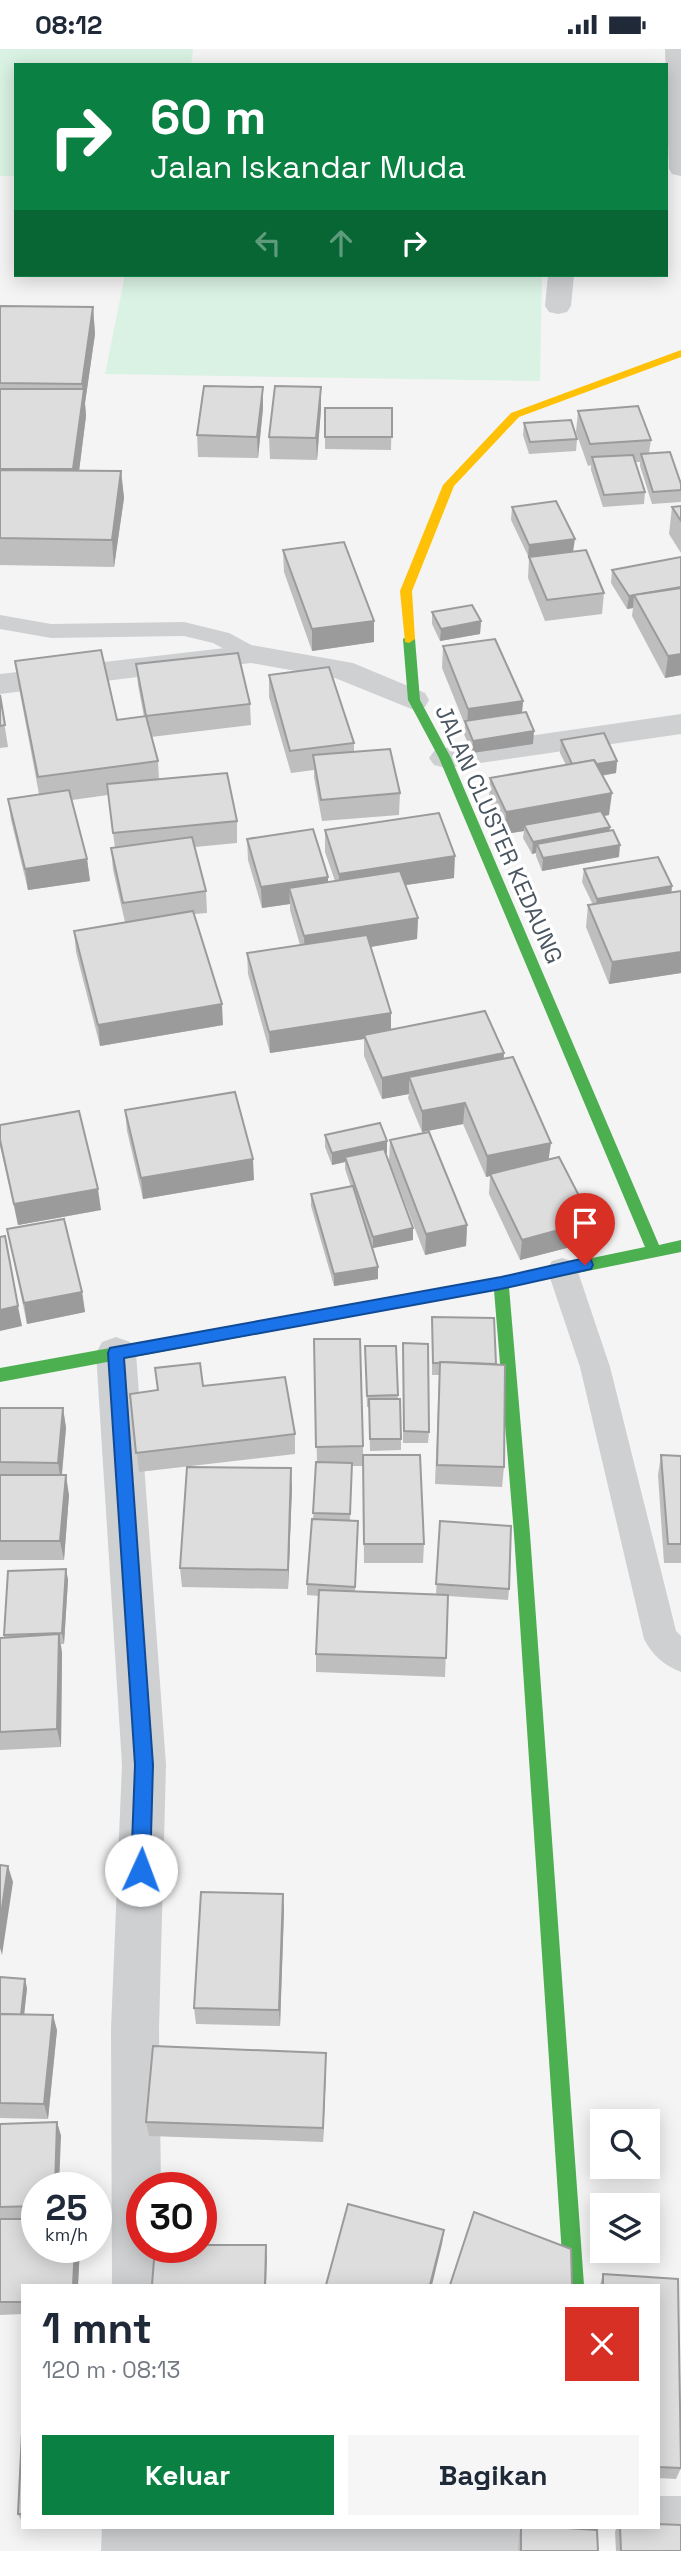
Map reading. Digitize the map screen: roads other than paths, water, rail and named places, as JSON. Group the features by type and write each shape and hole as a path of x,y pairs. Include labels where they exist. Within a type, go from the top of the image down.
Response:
{"street":[{"path":"676,49 681,169"},
{"path":"558,306 561,277"},
{"name":"JALAN CLUSTER KEDAUNG","path":"653,1251 444,758 414,701 407,591 449,485 515,415 681,353"},
{"path":"0,684 251,654 342,670 414,701"},
{"path":"444,758 681,724"},
{"path":"0,1375 501,1283 681,1246"},
{"path":"501,1283 520,1476 554,2059 573,2284"},
{"path":"116,1353 144,1765 135,2029 137,2284"},
{"path":"660,2523 681,2523"},
{"path":"128,2551 129,2529"},
{"path":"164,2551 500,2529"}],"lane":[{"path":"0,622 51,631 184,629 220,638 251,654"},
{"path":"562,1269 595,1367 661,1639 681,1657"}]}
